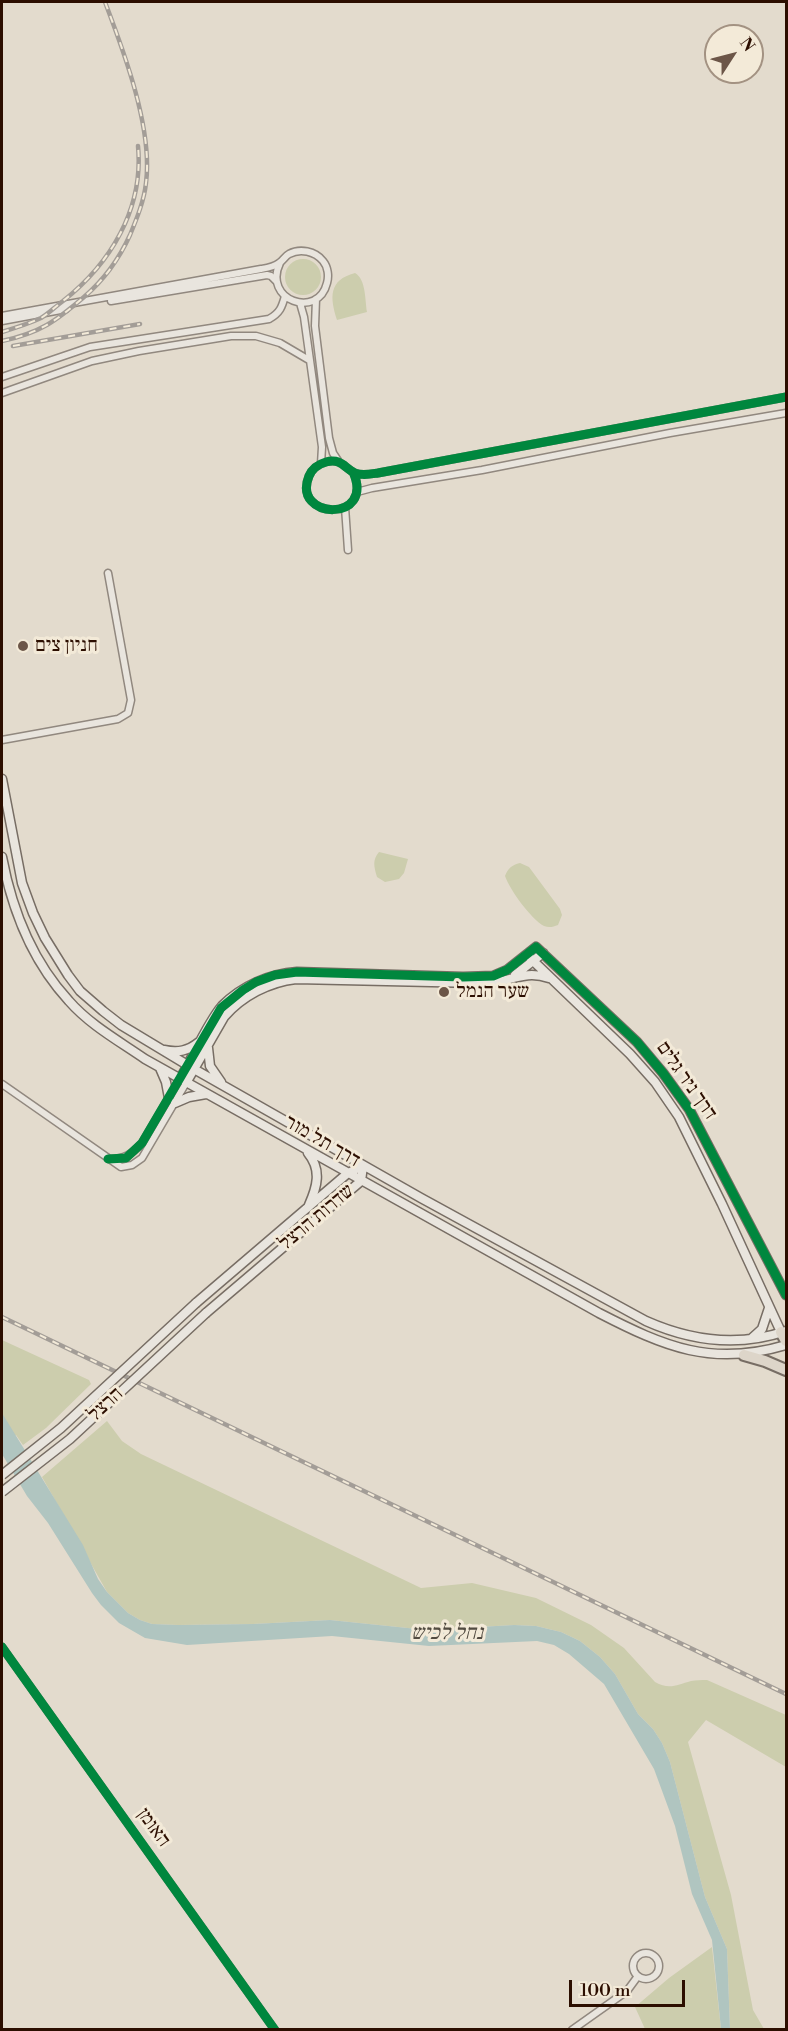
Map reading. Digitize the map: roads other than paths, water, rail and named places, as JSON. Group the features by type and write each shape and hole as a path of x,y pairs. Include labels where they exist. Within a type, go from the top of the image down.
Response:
{"highway":[{"path":"744,1355 786,1370"}],"street":[{"path":"2,321 267,275 277,282 285,296 300,303 316,299 323,292 328,279 326,266 321,258 310,252 297,251 289,254 280,263 277,282"},
{"path":"2,316 239,273 280,263"},
{"path":"2,377 90,347 269,319 277,315 282,308 285,296"},
{"path":"316,299 315,326 329,438 333,453 339,462"},
{"path":"300,303 304,317 322,447 321,464"},
{"path":"2,393 92,361 231,336 256,336 280,343 309,360"},
{"path":"353,472 378,473 786,397"},
{"path":"357,492 786,413"},
{"path":"339,462 353,472 357,492 352,502 345,507 333,511 326,510 319,507 309,496 310,475 321,464 339,462"},
{"path":"345,507 348,550"},
{"path":"2,740 118,719 128,713 131,700 108,573"},
{"name":"דרך תל מור","path":"2,779 25,891 33,913 56,957 80,991 121,1025 191,1068 363,1166 646,1321 664,1329 701,1338 728,1341 785,1337"},
{"name":"דרך תל מור","path":"2,857 7,887 18,919 56,985 69,1001 93,1023 160,1068 646,1337 688,1351 744,1355 785,1337"},
{"name":"דרך ניר גלים","path":"785,1337 769,1308 722,1204 679,1117 655,1082 630,1054 530,958 540,950 637,1042 670,1082 689,1109 786,1295"},
{"path":"511,978 530,958"},
{"path":"2,1084 108,1159 126,1158 142,1143 172,1100 205,1042 215,1016 226,1003 256,982 275,975 297,972 493,976 530,958"},
{"path":"162,1050 180,1052 205,1042 224,1017 239,1003 257,991 288,980 477,983 496,982 532,974 552,980"},
{"path":"205,1042 210,1066 225,1087"},
{"path":"160,1068 172,1100"},
{"path":"172,1100 207,1094"},
{"path":"303,1149 314,1161 317,1169 316,1185 308,1208"},
{"name":"שדרות הרצל","path":"196,1303 348,1173 363,1166"},
{"name":"שדרות הרצל","path":"206,1313 361,1181 363,1166"},
{"name":"הרצל","path":"2,1475 61,1428 196,1303"},
{"path":"752,1338 762,1329 769,1308"},
{"name":"הרצל","path":"2,1492 70,1438 206,1313"},
{"name":"האומן","path":"2,1647 275,2030"},
{"path":"644,1954 652,1956 657,1962 656,1974 649,1979 638,1976 633,1965 636,1958 644,1954"},
{"path":"572,2030 627,1991 638,1976"}],"water":[{"name":"נחל לכיש","path":"2,1413 83,1545 98,1579 107,1592 128,1613 140,1620 152,1624 178,1625 330,1620 427,1630 514,1625 536,1626 561,1632 580,1641 600,1657 615,1674 638,1714 653,1729 670,1762 705,1897 727,1949 730,2029 721,2029 712,1940 692,1894 675,1826 654,1769 604,1684 569,1654 554,1645 537,1641 429,1646 332,1636 187,1645 145,1638 119,1623 101,1605 48,1523 27,1496 2,1454"}],"railway":[{"path":"2,341 47,325 92,290 105,276 121,252 142,203 147,162 141,115 128,67 105,2"},
{"path":"2,332 41,318 80,286 109,252 129,213 135,192 138,146"},
{"path":"13,346 140,324"},
{"path":"2,1317 786,1694"}],"place":[{"name":"חניון צים","path":"23,646"},
{"name":"שער הנמל","path":"444,992"}]}
